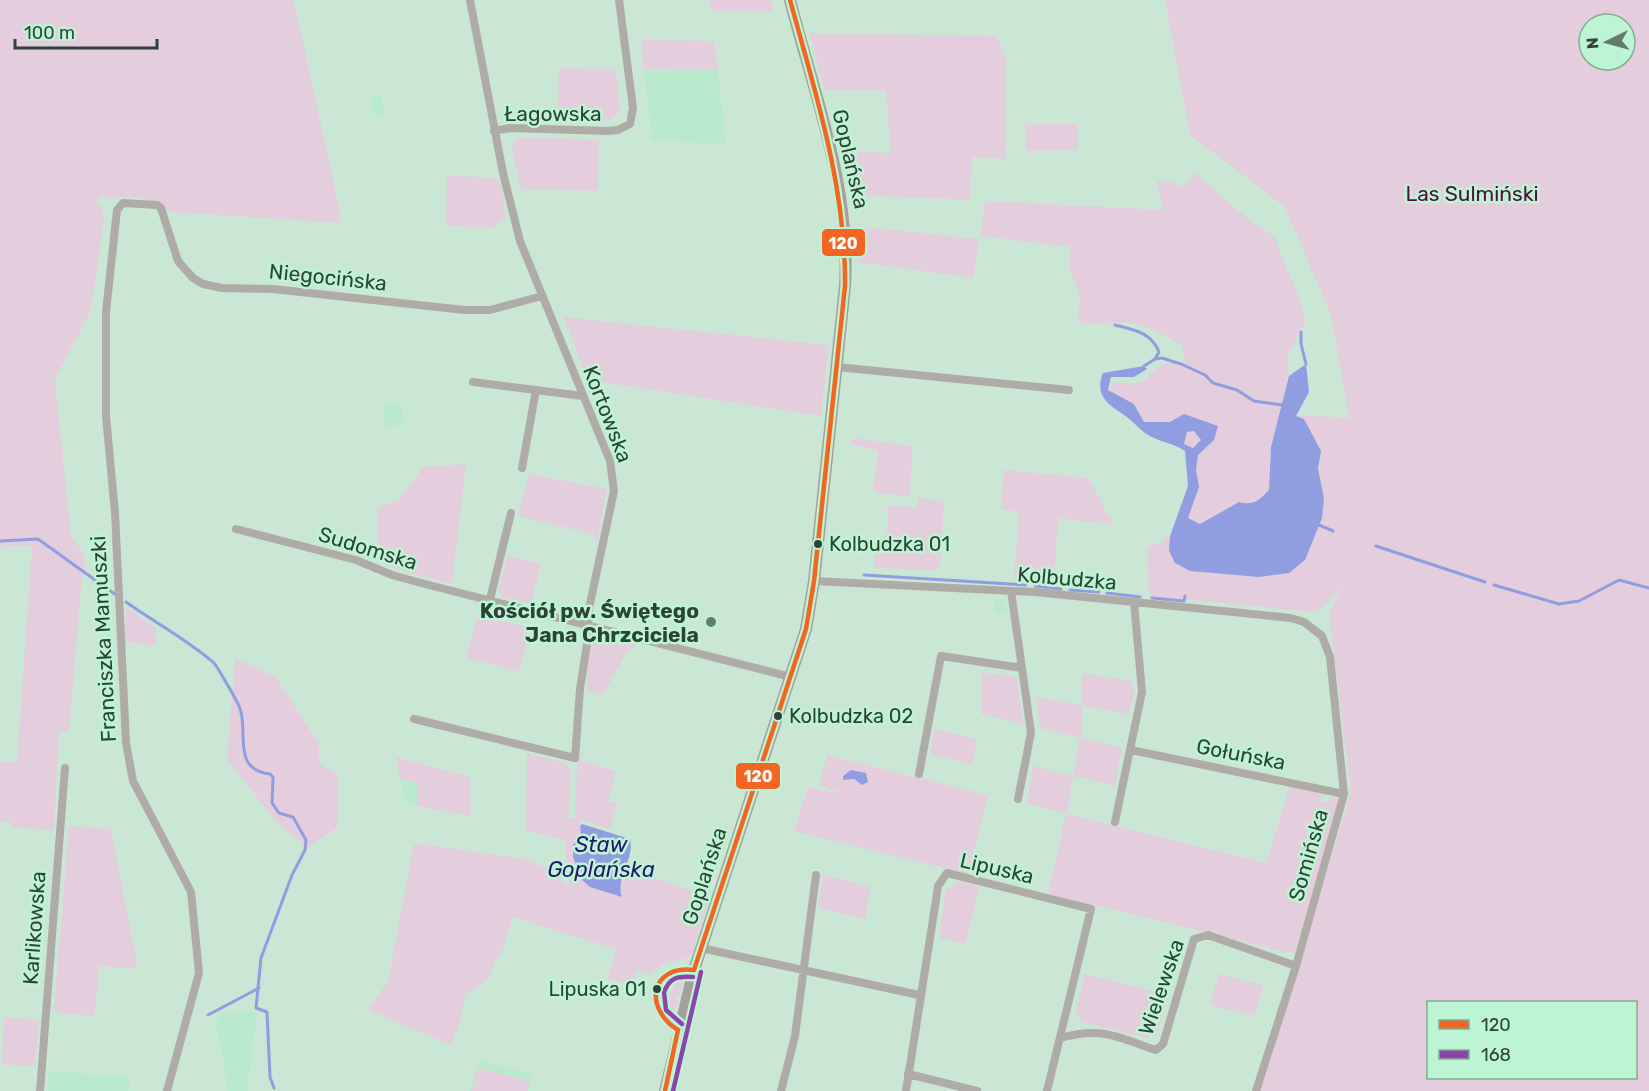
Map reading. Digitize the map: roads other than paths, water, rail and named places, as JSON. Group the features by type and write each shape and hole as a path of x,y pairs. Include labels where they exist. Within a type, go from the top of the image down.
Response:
{"street":[{"name":"Kortowska","path":"414,719 575,758 589,625 588,613 614,491 610,461 542,296 514,219 494,130 470,0"},
{"name":"Łagowska","path":"494,130 510,128 608,131 618,130 630,124 633,108 619,0"},
{"name":"Goplańska","path":"665,1091 685,1000 807,629 814,581 845,286 845,222 832,156 790,0"},
{"name":"Franciszka Mamuszki","path":"157,205 123,202 117,210 106,312 106,416 115,513 119,644 128,764 133,781 191,892 199,973 167,1091"},
{"name":"Niegocińska","path":"157,205 162,208 178,261 193,278 203,284 222,288 273,289 464,310 490,310 542,296"},
{"path":"837,367 1069,390"},
{"path":"473,382 583,396"},
{"path":"522,468 536,390"},
{"path":"490,599 511,513"},
{"name":"Sudomska","path":"236,529 356,560 392,575 791,677"},
{"name":"Kolbudzka","path":"814,581 1011,591 1134,602 1291,618 1313,628"},
{"path":"1011,591 1030,733 1018,799"},
{"path":"1115,822 1142,692 1134,602"},
{"name":"Somińska","path":"1256,1091 1296,966 1344,794 1330,657 1322,636 1313,628"},
{"path":"919,774 941,656 1022,668"},
{"name":"Gołuńska","path":"1131,750 1344,794"},
{"name":"Karlikowska","path":"40,1091 65,768"},
{"name":"Lipuska","path":"906,1091 919,995 938,886 947,873 1091,909 1060,1038"},
{"path":"781,1091 795,1036 816,875"},
{"name":"Wielewska","path":"1060,1038 1085,1030 1103,1032 1156,1050 1163,1044 1194,939 1200,936 1208,935 1296,966"},
{"path":"701,948 919,995"},
{"path":"1047,1091 1060,1038"},
{"path":"908,1074 977,1091"}],"water":[{"path":"1306,364 1309,392 1296,416 1304,419 1321,451 1318,469 1324,498 1322,518 1305,560 1289,573 1259,577 1190,571 1175,563 1169,551 1170,536 1188,486 1185,451 1149,436 1108,403 1100,388 1103,373 1144,366 1147,369 1134,377 1111,377 1108,390 1134,404 1144,422 1170,422 1184,414 1218,426 1214,440 1198,455 1196,470 1199,487 1188,518 1200,524 1239,502 1256,501 1269,490 1271,447 1289,376","holes":["1194,431 1201,440 1193,448 1184,444 1187,432"]},
{"path":"851,770 866,773 868,782 862,785 854,779 843,780 843,776"},
{"name":"Staw Goplańska","path":"582,824 630,839 630,854 621,882 622,897 590,887 582,880 573,857 573,845 581,833"}],"waterway":[{"path":"1115,325 1141,333 1156,345 1159,352 1155,359 1144,366"},
{"path":"1301,332 1301,344 1306,364"},
{"path":"1155,359 1162,358 1181,364 1205,375 1213,383 1237,390 1254,401 1282,405"},
{"path":"1319,525 1333,531"},
{"path":"0,541 38,539 116,595"},
{"path":"1376,546 1485,582"},
{"path":"864,575 1026,585"},
{"path":"1494,585 1559,604 1579,601 1619,580 1649,588"},
{"path":"1035,586 1061,589"},
{"path":"1070,590 1099,592"},
{"path":"1107,593 1140,597"},
{"path":"1152,598 1184,601 1185,596"},
{"path":"126,602 214,663 241,712 243,746 249,764 273,777 272,803 279,813 293,817 306,840 305,850 292,875 261,958 256,1008 267,1012 270,1077 274,1088"},
{"path":"208,1015 259,988"}],"place":[{"name":"Kolbudzka 01","path":"818,544"},
{"name":"Kościół pw. Świętego Jana Chrzciciela","path":"711,622"},
{"name":"Kolbudzka 02","path":"778,716"},
{"name":"Lipuska 01","path":"657,989"}],"park label":[{"name":"Las Sulmiński","path":"1472,193"}]}
